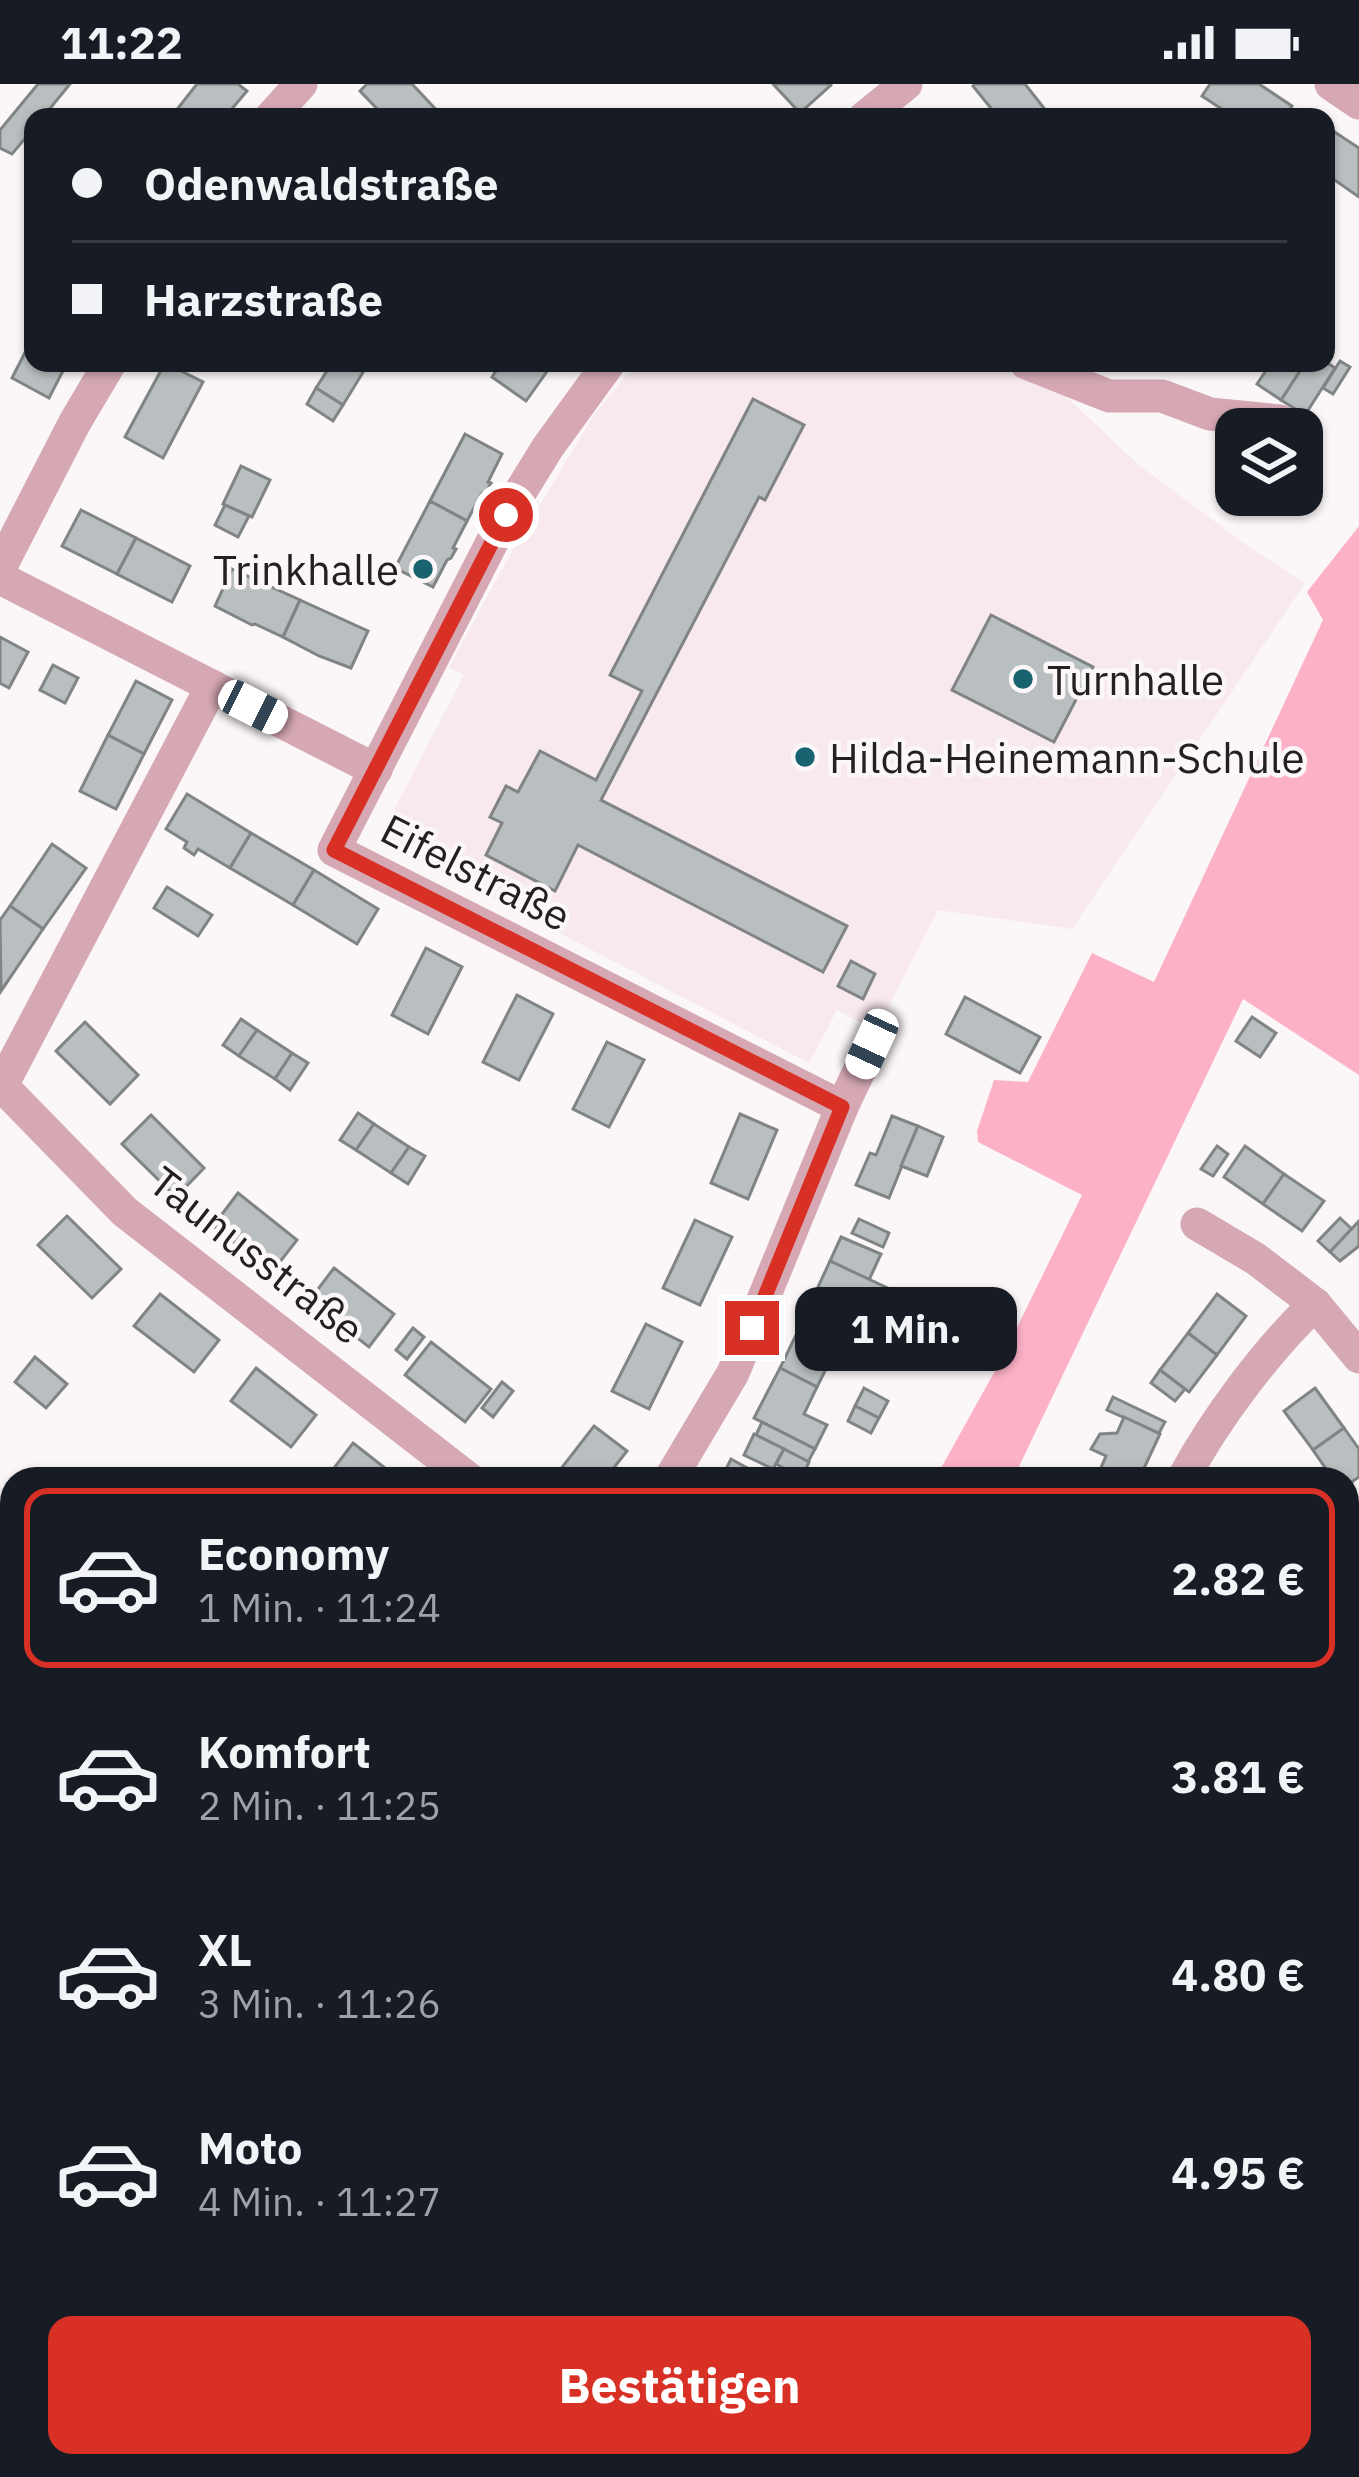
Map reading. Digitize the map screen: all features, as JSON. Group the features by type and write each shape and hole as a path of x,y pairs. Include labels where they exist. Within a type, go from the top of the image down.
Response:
{"street":[{"path":"280,108 301,84"},
{"path":"876,108 906,84"},
{"path":"1331,84 1359,103"},
{"path":"0,573 105,372"},
{"path":"376,770 506,515 602,372"},
{"path":"1049,372 1109,396 1162,396 1215,414"},
{"name":"Eifelstraße","path":"0,573 376,770 334,850 842,1107"},
{"path":"1,1087 212,686"},
{"path":"677,1467 733,1372 872,1044"},
{"name":"Taunusstraße","path":"1,1087 125,1212 454,1467"},
{"path":"1197,1225 1256,1259 1315,1304 1359,1357"},
{"path":"1190,1467 1208,1434 1292,1326 1315,1304"}],"shaded area":[{"name":"Hilda-Heinemann-Schule","path":"629,372 1023,372 1062,393 1139,465 1305,583 1072,929 938,910 876,1031 837,1010 809,1063 379,839 464,675 449,667 596,412"},
{"path":"1359,526 1359,1075 1243,999 1019,1467 942,1467 1001,1360 1082,1195 978,1142 977,1131 994,1080 1028,1082 1092,953 1154,982 1323,620 1307,592"}],"building":[{"path":"38,84 70,84 50,108 24,108 24,140 12,154 0,148 0,130"},
{"path":"197,84 238,84 247,91 233,108 178,108"},
{"path":"367,84 412,84 435,108 376,108 360,91"},
{"path":"773,84 831,84 806,108 795,108"},
{"path":"1025,84 1044,108 991,108 973,86"},
{"path":"1210,84 1259,84 1292,106 1220,108 1202,96"},
{"path":"1335,132 1359,148 1359,197 1335,180"},
{"path":"24,355 24,372 62,372 49,398 12,378"},
{"path":"1340,361 1350,367 1333,394 1323,388"},
{"path":"160,372 183,372 203,382 163,458 125,437"},
{"path":"326,372 363,372 343,405 316,388"},
{"path":"495,372 547,372 526,401 492,377"},
{"path":"1265,372 1299,372 1281,400 1257,384"},
{"path":"1299,372 1332,372 1309,408 1294,408 1281,400"},
{"path":"316,388 343,405 333,421 307,404"},
{"path":"753,399 804,425 765,500 759,497 601,800 847,926 823,972 578,845 555,891 486,855 502,823 490,817 506,786 518,792 540,751 596,780 642,691 610,675"},
{"path":"465,434 502,454 491,483 467,521 430,501"},
{"path":"241,466 270,480 252,517 223,504"},
{"path":"430,501 467,521 433,587 395,568"},
{"path":"225,505 249,516 238,537 215,525"},
{"path":"81,510 136,538 117,574 62,546"},
{"path":"136,538 190,566 172,602 117,574"},
{"path":"232,569 300,600 283,637 215,606"},
{"path":"300,600 368,631 351,668 283,637"},
{"name":"Turnhalle","path":"991,615 1093,667 1054,742 952,690"},
{"path":"0,637 28,652 9,688 0,683"},
{"path":"53,665 78,678 65,703 40,690"},
{"path":"136,681 172,700 144,754 108,735"},
{"path":"108,735 144,754 116,809 80,791"},
{"path":"187,794 251,833 230,868 198,849 194,855 184,848 187,842 166,829"},
{"path":"251,833 314,870 293,905 230,868"},
{"path":"52,844 86,868 43,929 10,906"},
{"path":"314,870 378,909 357,944 293,905"},
{"path":"167,887 212,915 198,936 154,908"},
{"path":"10,906 43,929 1,991 0,920"},
{"path":"426,948 462,967 428,1034 392,1015"},
{"path":"851,961 875,974 863,999 838,986"},
{"path":"517,995 553,1014 519,1080 483,1062"},
{"path":"965,997 1040,1037 1020,1073 946,1034"},
{"path":"1252,1017 1276,1033 1260,1057 1236,1041"},
{"path":"241,1019 257,1030 239,1056 223,1045"},
{"path":"85,1022 138,1075 110,1104 56,1051"},
{"path":"257,1030 292,1053 275,1079 239,1056"},
{"path":"607,1042 644,1060 609,1127 573,1109"},
{"path":"292,1053 308,1063 290,1090 275,1079"},
{"path":"358,1113 374,1124 356,1150 340,1140"},
{"path":"740,1114 777,1130 748,1199 711,1183"},
{"path":"151,1115 204,1168 176,1197 122,1144"},
{"path":"892,1116 918,1126 889,1198 856,1185 870,1153 876,1155"},
{"path":"374,1124 409,1147 391,1173 356,1150"},
{"path":"918,1126 943,1137 927,1176 901,1166"},
{"path":"1217,1146 1228,1154 1213,1176 1201,1169"},
{"path":"1245,1146 1284,1174 1263,1204 1224,1177"},
{"path":"409,1147 425,1156 408,1184 391,1173"},
{"path":"1284,1174 1324,1201 1302,1231 1263,1204"},
{"path":"238,1193 297,1240 272,1272 213,1226"},
{"path":"67,1216 121,1269 92,1298 38,1245"},
{"path":"1340,1218 1352,1229 1330,1252 1318,1241"},
{"path":"859,1219 889,1233 883,1247 852,1233"},
{"path":"695,1220 732,1237 700,1305 663,1288"},
{"path":"1359,1221 1359,1246 1340,1261 1330,1252"},
{"path":"841,1237 881,1254 869,1280 830,1261"},
{"path":"830,1261 894,1291 883,1316 818,1287"},
{"path":"334,1268 394,1314 369,1347 309,1301"},
{"path":"160,1294 219,1340 194,1372 134,1326"},
{"path":"1217,1294 1246,1316 1217,1355 1188,1333"},
{"path":"825,1295 856,1310 847,1328 816,1313"},
{"path":"816,1313 847,1328 840,1341 810,1326"},
{"path":"646,1324 682,1342 649,1409 612,1391"},
{"path":"413,1328 424,1337 407,1359 396,1350"},
{"path":"1188,1333 1217,1355 1189,1392 1160,1370"},
{"path":"796,1335 834,1353 817,1387 780,1368"},
{"path":"431,1342 491,1389 465,1422 405,1375"},
{"path":"35,1357 67,1384 46,1408 15,1382"},
{"path":"256,1368 316,1415 291,1447 231,1401"},
{"path":"780,1368 817,1387 804,1414 827,1425 815,1449 754,1418"},
{"path":"1160,1370 1185,1389 1175,1401 1151,1383"},
{"path":"502,1382 513,1391 493,1417 482,1408"},
{"path":"864,1388 888,1401 879,1418 855,1406"},
{"path":"1315,1388 1344,1428 1313,1450 1284,1411"},
{"path":"1113,1397 1165,1422 1159,1433 1107,1410"},
{"path":"855,1406 879,1418 871,1433 848,1421"},
{"path":"1124,1417 1160,1434 1145,1467 1101,1467 1106,1456 1091,1449 1100,1434 1117,1433"},
{"path":"762,1422 815,1449 808,1462 756,1435"},
{"path":"594,1426 627,1451 614,1467 562,1467"},
{"path":"1344,1428 1359,1449 1359,1467 1325,1467 1313,1450"},
{"path":"754,1434 784,1449 774,1467 744,1455"},
{"path":"353,1443 384,1467 335,1467"},
{"path":"784,1449 809,1462 807,1467 776,1464"}],"place":[{"name":"Trinkhalle","path":"423,569"},
{"name":"Turnhalle","path":"1023,679"},
{"name":"Hilda-Heinemann-Schule","path":"805,757"}],"route":[{"path":"506,515 334,850 842,1107 752,1328"}]}
